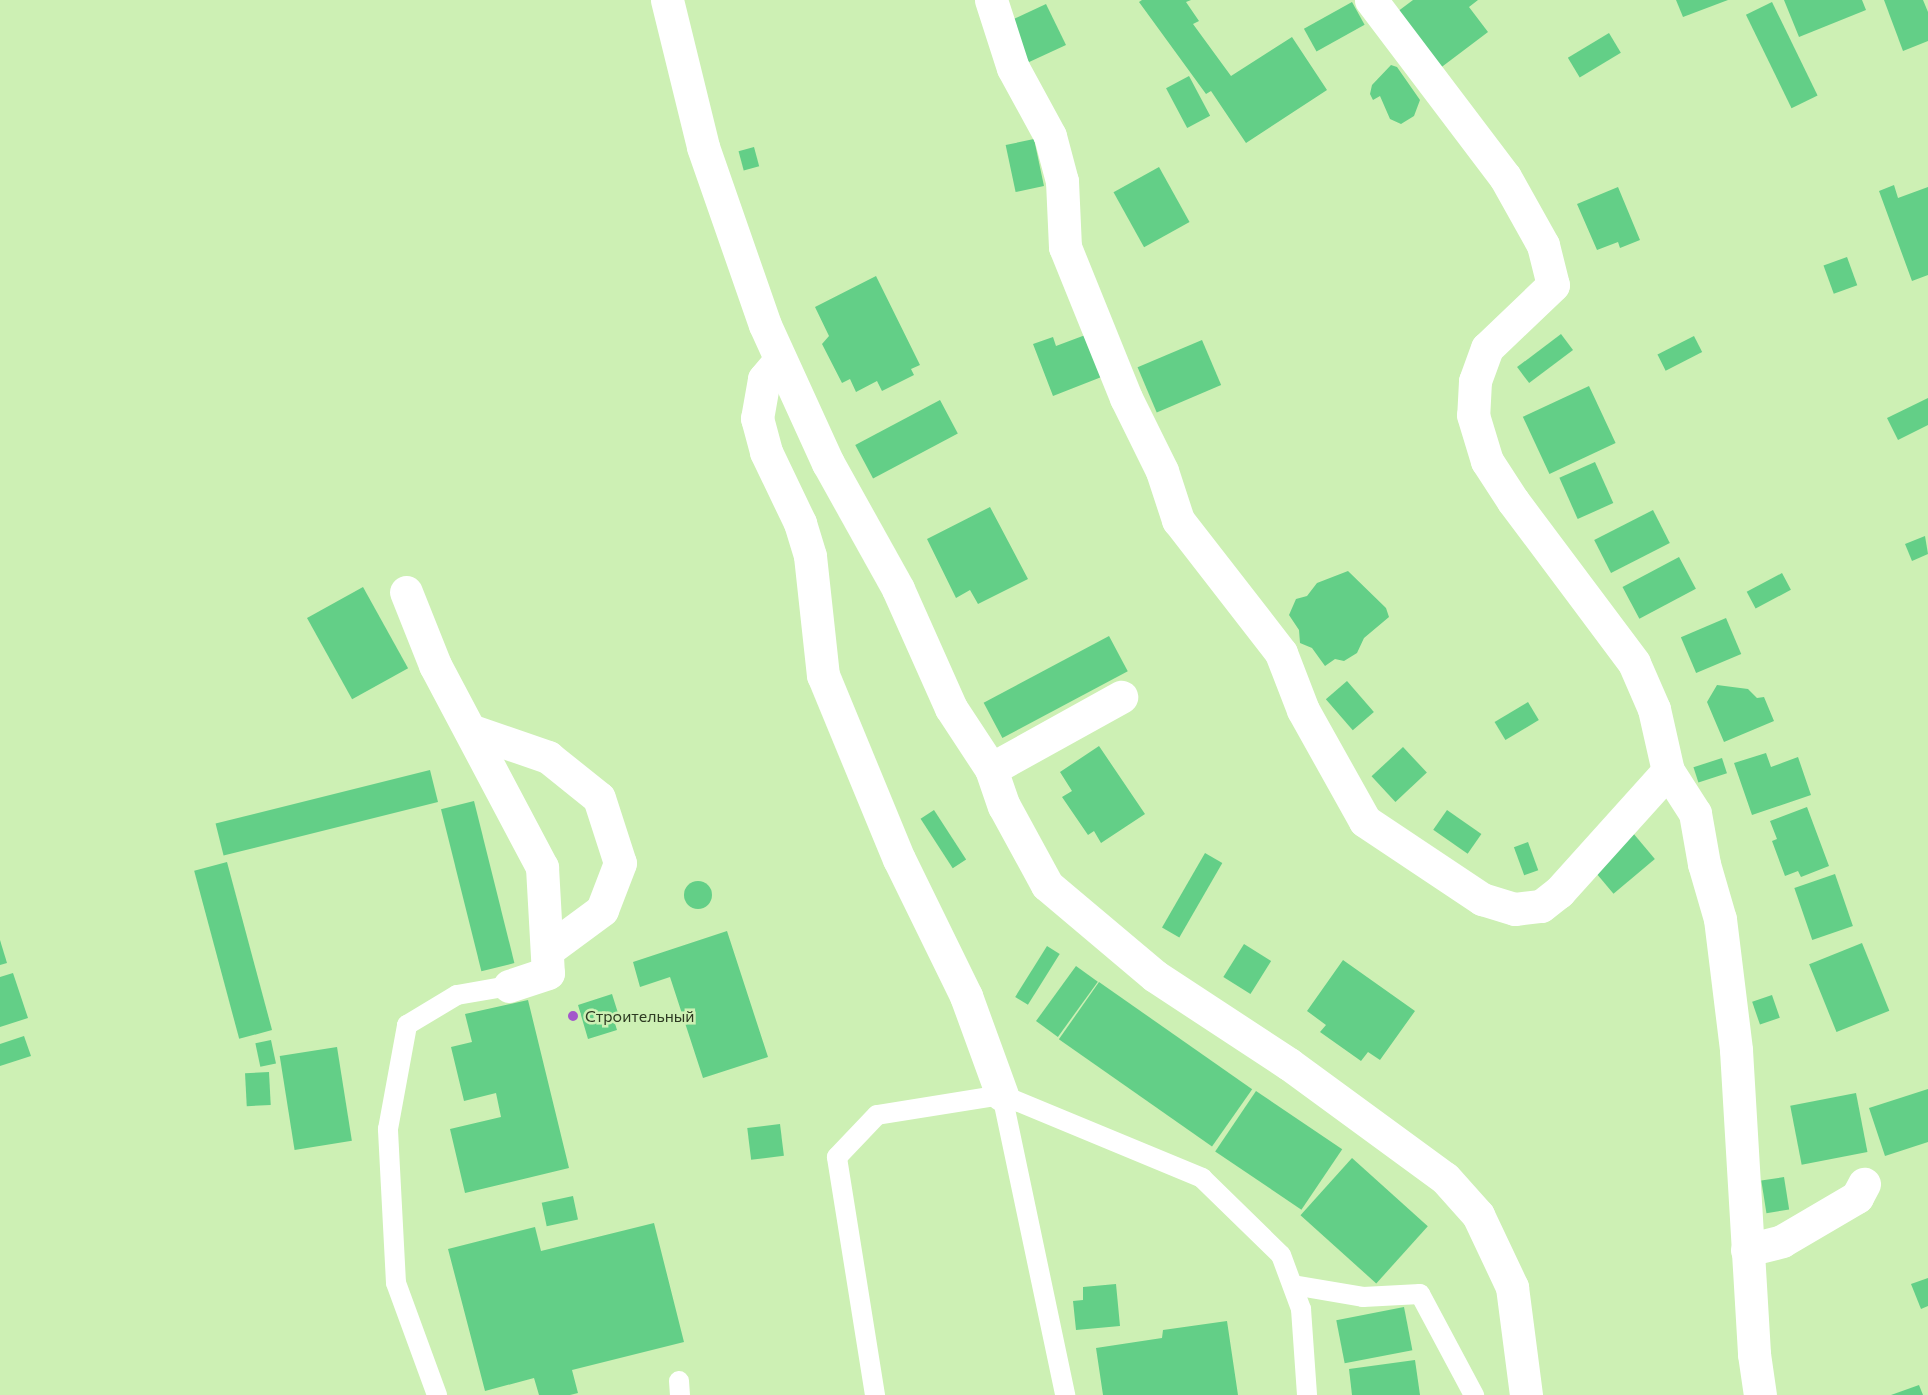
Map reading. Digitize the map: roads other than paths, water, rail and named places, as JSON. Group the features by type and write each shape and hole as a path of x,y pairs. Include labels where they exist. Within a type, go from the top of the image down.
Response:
{"street":[{"path":"667,0 703,147 780,360 828,463 898,589 951,708 991,769 1004,806 1047,885 1155,976 1289,1064 1445,1178 1478,1215 1512,1287 1526,1395"},
{"path":"991,0 1012,68 1050,136 1062,181 1065,248 1126,398 1162,471 1178,520 1281,653 1303,710 1365,821 1482,899 1515,909 1541,906 1559,892 1598,845 1668,771"},
{"path":"1371,0 1506,177 1543,245 1553,285 1487,348 1475,381 1473,415 1487,461 1513,501 1634,663 1654,710 1668,771 1695,813 1720,919 1736,1050 1747,1250 1760,1395"},
{"path":"780,360 764,380 757,418 766,452 800,523 810,556 823,675 899,859 966,996 1002,1095"},
{"path":"406,592 435,665 542,867 548,973 509,986"},
{"path":"991,769 1121,697"},
{"path":"470,730 548,757 599,798 620,863 602,910 548,950"},
{"path":"1747,1250 1782,1241 1857,1197 1864,1184"}],"lane":[{"path":"437,1395 396,1283 388,1129 407,1025 457,994 509,986"},
{"path":"1002,1095 1065,1395"},
{"path":"875,1395 837,1157 877,1115 1002,1095 1202,1178 1281,1255 1301,1309 1307,1395"},
{"path":"1293,1285 1363,1297 1419,1294 1442,1328 1474,1395"}],"place":[{"name":"Строительный","path":"573,1016"}]}
